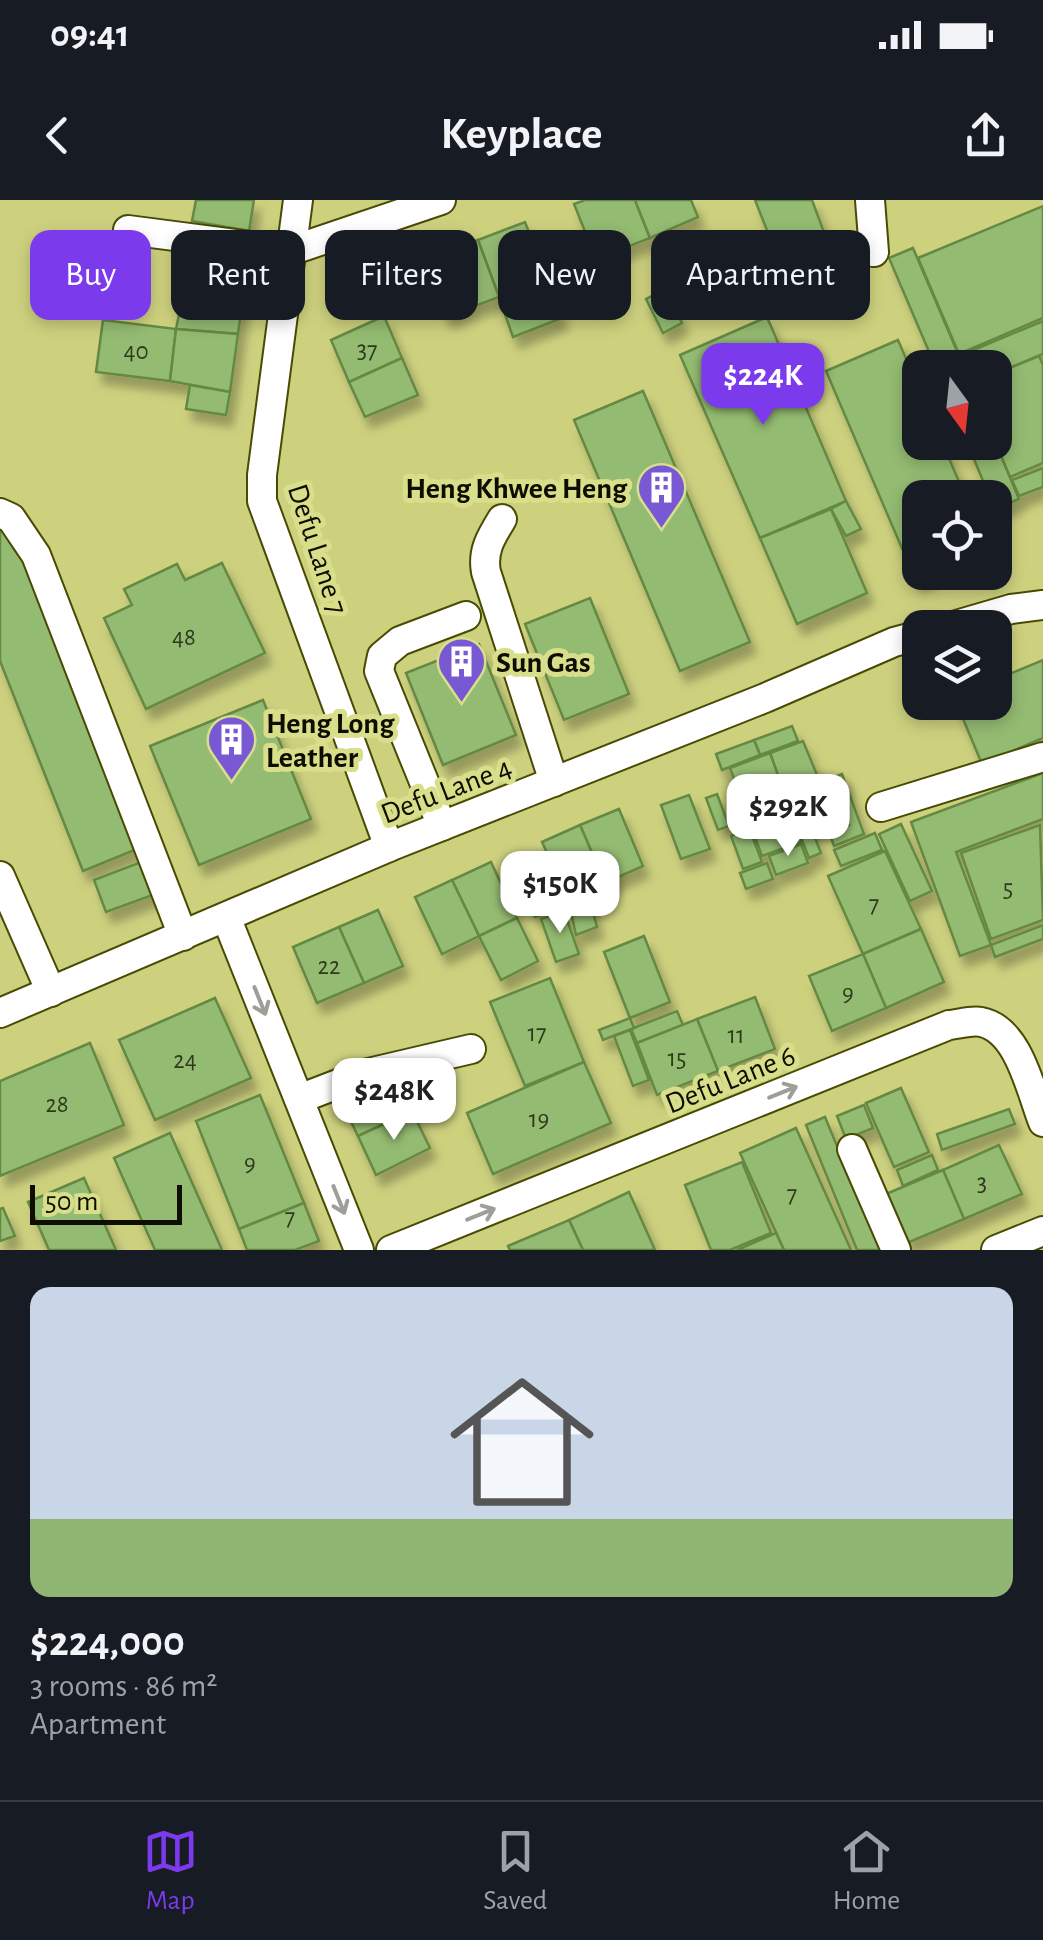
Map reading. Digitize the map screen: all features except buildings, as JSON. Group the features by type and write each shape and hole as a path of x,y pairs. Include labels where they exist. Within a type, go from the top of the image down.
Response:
{"street":[{"name":"Defu Lane 7","path":"293,230 298,200"},
{"path":"305,246 441,200"},
{"path":"870,200 874,252"},
{"name":"Defu Lane 7","path":"281,320 262,501 389,847"},
{"path":"0,513 12,518 36,555 182,936"},
{"path":"502,519 489,540 484,560 486,572 554,782"},
{"path":"1008,610 1043,605"},
{"path":"442,826 379,671 382,656 400,642 466,616"},
{"name":"Defu Lane 4","path":"0,1013 389,847 902,640"},
{"path":"881,807 1043,757"},
{"path":"0,876 52,992"},
{"path":"226,917 359,1250"},
{"name":"Defu Lane 6","path":"390,1250 949,1025 980,1022 1000,1030 1013,1048 1043,1122"},
{"path":"299,1099 364,1074 471,1049"},
{"path":"852,1149 896,1250"},
{"path":"996,1250 1043,1231"}],"place":[{"name":"Heng Khwee Heng","path":"662,530"},
{"name":"Sun Gas","path":"461,704"},
{"name":"Heng Long Leather","path":"231,782"}]}
